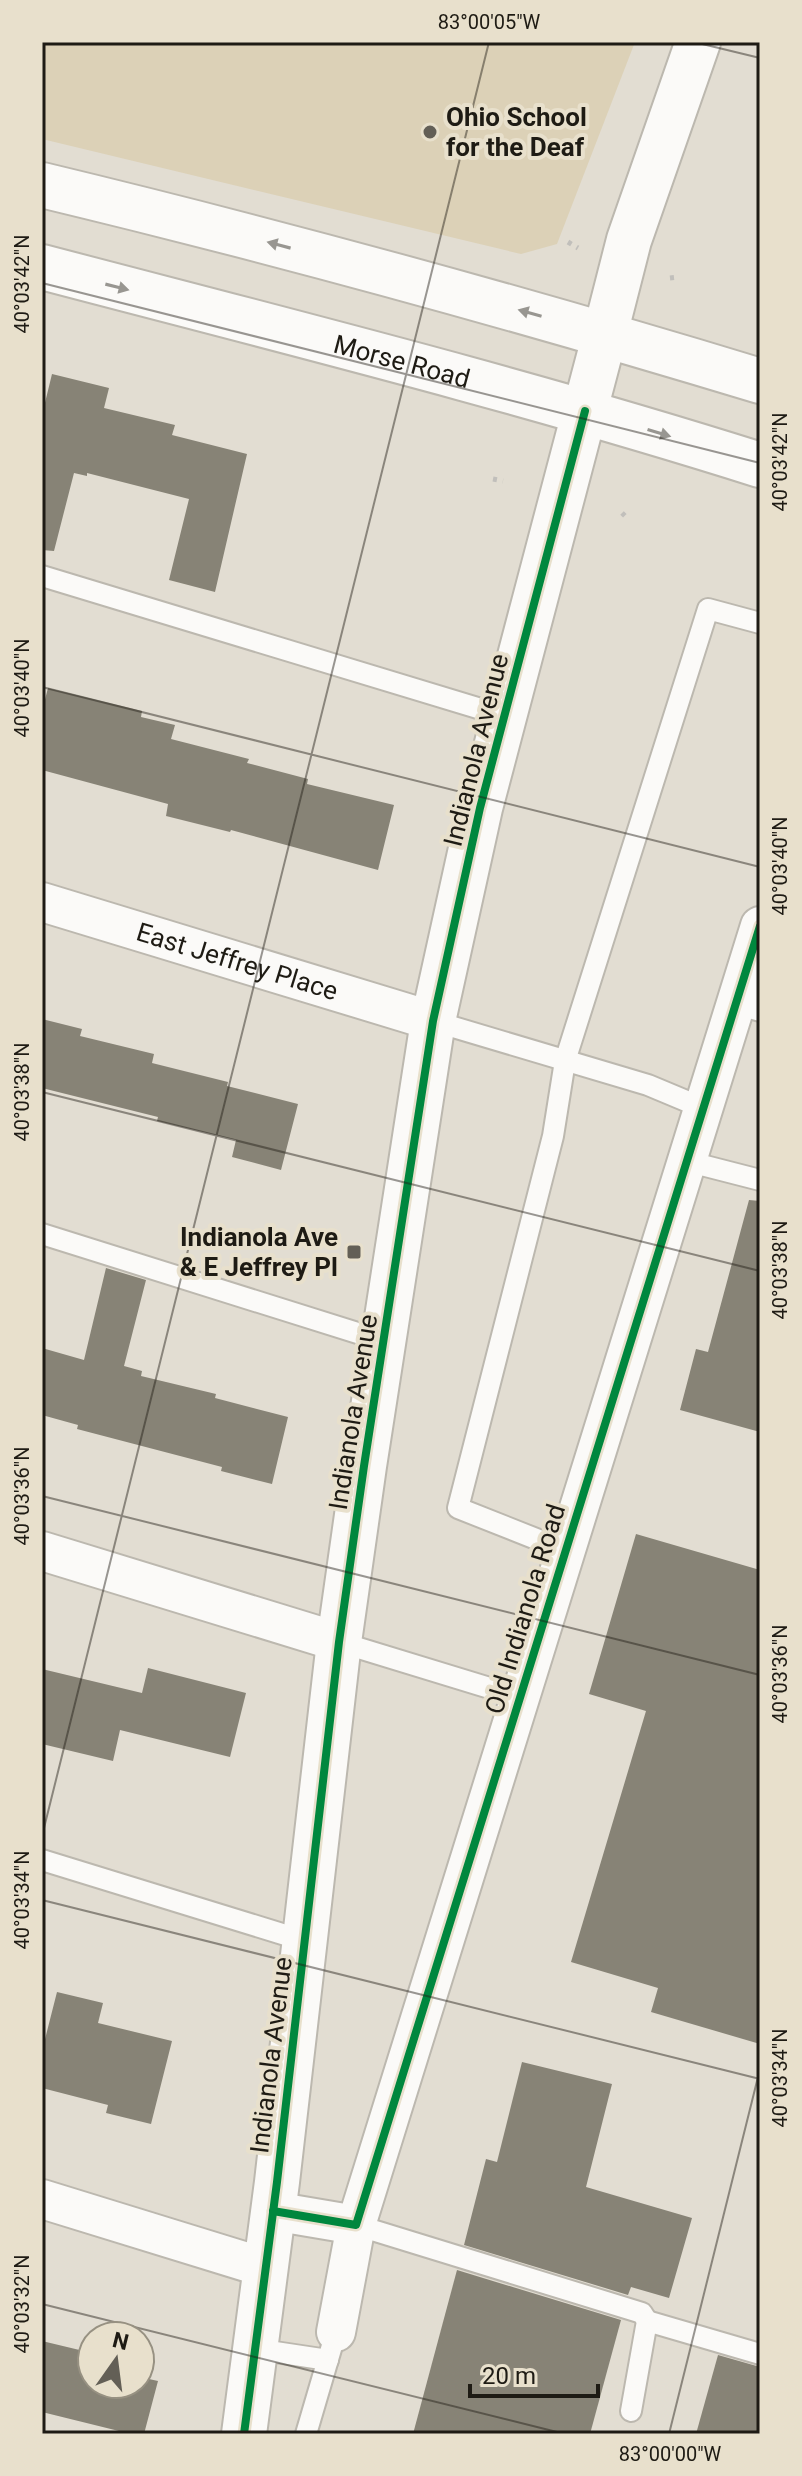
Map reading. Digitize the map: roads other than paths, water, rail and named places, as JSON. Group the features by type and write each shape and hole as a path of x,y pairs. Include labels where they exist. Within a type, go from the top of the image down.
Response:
{"main road":[{"name":"Indianola Avenue","path":"244,2434 339,1642 433,1021 480,808 629,240 698,42"},
{"path":"42,185 197,223 605,334 760,381"},
{"name":"Morse Road","path":"42,267 585,411 760,465"}],"street":[{"name":"East Jeffrey Place","path":"42,902 433,1021"},
{"name":"Old Indianola Road","path":"332,2346 356,2225 703,1108 748,1007 760,926"},
{"path":"42,1551 339,1642"},
{"path":"42,2199 266,2268"},
{"path":"273,2211 356,2225"}],"lane":[{"path":"42,576 504,716"},
{"path":"564,1550 458,1508 553,1136 565,1061 708,609 760,623"},
{"path":"433,1021 648,1085 703,1108"},
{"path":"686,1161 760,1180"},
{"path":"42,1234 383,1341"},
{"path":"339,1642 519,1697"},
{"path":"42,1860 305,1941"},
{"path":"356,2225 642,2313 647,2321 760,2354"},
{"path":"631,2411 647,2321"},
{"path":"255,2349 332,2346 306,2434"}],"place":[{"name":"Ohio School for the Deaf","path":"430,132"},
{"name":"Indianola Ave & E Jeffrey Pl","path":"354,1252"}]}
